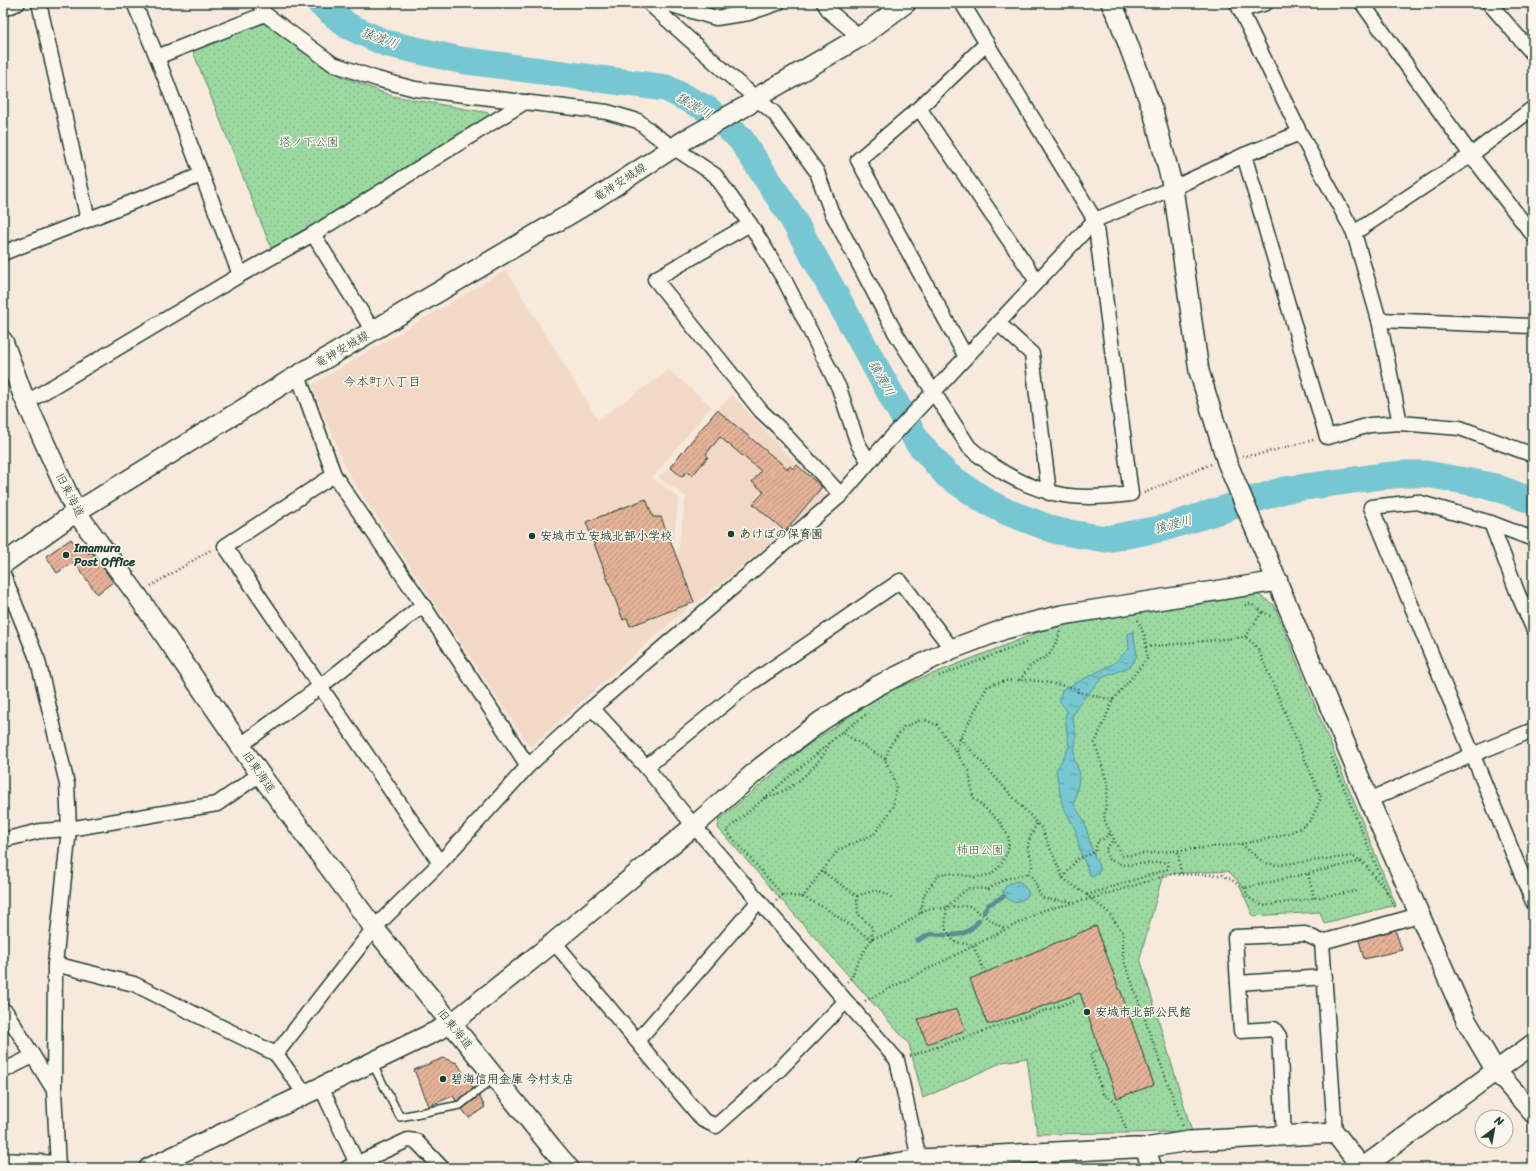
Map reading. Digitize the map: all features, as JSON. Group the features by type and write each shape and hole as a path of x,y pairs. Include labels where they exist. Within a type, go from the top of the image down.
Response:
{"street":[{"path":"3,9 18,3"},
{"path":"39,3 88,220"},
{"path":"134,3 157,57 240,275"},
{"path":"651,3 657,11 752,102 774,113 816,172 831,211 930,395 969,446 982,459 1020,482 1049,493 1075,497 1103,497 1131,494 1095,220 962,3"},
{"path":"665,3 716,18 749,13 778,3"},
{"path":"824,3 830,12 860,37"},
{"path":"752,102 860,37 906,3"},
{"path":"1111,3 1118,17 1153,111 1173,188 1199,371 1227,462 1369,800 1466,1020 1496,1071 1533,1113"},
{"path":"1266,3 1239,7 1300,133 1354,233 1378,320 1400,423"},
{"path":"1362,3 1471,155 1533,235"},
{"path":"1489,3 1533,54"},
{"path":"157,57 262,8 333,64 377,79 415,89 607,112 638,121 655,135 679,143 715,175 750,224 785,281 838,388 858,444 873,458"},
{"path":"966,357 858,160 919,108 986,43"},
{"path":"26,402 240,275 313,234 525,102"},
{"name":"竜神安城線","path":"3,564 76,512 298,375 587,204 679,143 752,102"},
{"path":"919,108 1037,281"},
{"path":"1354,233 1471,155 1533,108"},
{"path":"276,1054 374,928 440,863 528,766 592,708 841,495 930,395 1095,220 1173,188 1244,155 1300,133"},
{"path":"1244,155 1327,437 1370,425 1400,423 1460,428 1533,455"},
{"path":"3,253 201,175"},
{"path":"750,224 655,279 761,411 777,426 841,495"},
{"path":"313,234 373,331"},
{"path":"1378,320 1533,326"},
{"path":"998,322 1032,354 1049,493"},
{"name":"旧東海道","path":"3,341 26,402 76,512 137,595 260,774 374,928 569,1168"},
{"path":"298,375 334,475 423,605 528,766"},
{"path":"334,475 225,546 440,863"},
{"path":"1533,539 1491,523 1417,502 1371,507 1533,902"},
{"path":"1491,523 1518,594 1533,628"},
{"path":"3,574 38,661 67,784 69,829 55,964 54,1090 58,1166 3,1160"},
{"path":"646,767 744,688 900,581 952,649"},
{"path":"149,1168 451,1024 554,942 694,826 761,767 821,721 877,686 952,649 1005,629 1062,615 1278,581"},
{"path":"241,745 321,686 423,605"},
{"path":"592,708 646,767 694,826 897,1060 921,1164"},
{"path":"1369,800 1533,730"},
{"path":"3,840 40,832 69,829 217,804 260,774"},
{"path":"636,1042 762,905"},
{"path":"1284,1137 1279,1036 1274,1029 1240,1031 1236,937 1305,934 1322,942 1419,915"},
{"path":"554,942 636,1042 703,1120 716,1126 778,1071 845,1001"},
{"path":"1322,942 1335,1133 1362,1168 1533,1044"},
{"path":"55,964 134,984 276,1054 313,1090 354,1166 408,1140 416,1141 442,1168"},
{"path":"1238,983 1325,977"},
{"path":"3,1010 6,1012 54,1090"},
{"path":"3,1071 33,1056"},
{"path":"866,1168 1139,1148 1189,1141 1284,1137 1335,1133"},
{"path":"1139,1148 1152,1168"}],"lane":[{"path":"372,1062 400,1117 460,1105 495,1078"}],"path":[{"path":"137,595 217,546 225,546"},
{"path":"1243,605 1251,604 1263,611 1273,618 1276,625"},
{"path":"1245,637 1263,611"},
{"path":"1145,618 1138,620 1145,637 1147,659 1113,700 1095,743 1108,785 1104,819 1122,856 1241,844 1278,837 1297,831 1310,820 1321,797 1258,649 1252,642 1245,637 1146,647"},
{"path":"1020,680 1030,666 1049,655 1058,639 1060,630 1053,633"},
{"path":"935,678 1031,641"},
{"path":"957,753 960,738 987,687 994,683 1027,679 1079,689 1078,692 1113,700"},
{"path":"783,895 726,831 842,732 873,710"},
{"path":"884,760 891,744 904,727 923,719 937,725 969,771 973,797 1000,822 1009,838 1008,851 1000,866 990,875 975,877 948,873 940,874 925,892 920,914"},
{"path":"803,897 838,850 874,834 893,808 896,785 884,760 842,732"},
{"path":"960,738 1042,829 1063,878 1087,895 1108,913 1123,933 1123,958 1189,1141"},
{"path":"763,798 773,796 798,781 823,757 830,743"},
{"path":"1241,844 1264,863 1278,865 1352,856 1368,866 1387,892 1327,748"},
{"path":"1028,874 1033,863 1028,844 1037,823"},
{"path":"1063,878 1077,859 1095,852 1098,840 1103,839 1111,833"},
{"path":"1087,895 1168,869 1168,862 1123,865 1108,859 1106,849 1114,839"},
{"path":"1178,852 1181,874"},
{"path":"1245,888 1362,861"},
{"path":"822,870 857,896"},
{"path":"973,945 954,942 945,928 947,907 968,888 989,889 1005,878 1028,874 1032,876 1042,897 1046,899 1070,901 1074,903"},
{"path":"845,1001 973,945 1044,910 1092,899 1171,874 1223,875 1245,888 1248,897 1263,906 1357,891"},
{"path":"1308,874 1314,898"},
{"path":"857,896 872,891 884,892 892,898"},
{"path":"762,905 783,895 803,897 825,908 872,938 887,935 927,909 947,907 969,906 1005,929"},
{"path":"845,1001 855,967 872,938 872,927 858,914 857,896"},
{"path":"973,945 985,973"},
{"path":"897,1060 1077,1000"},
{"path":"1100,1049 1090,1054 1103,1094 1115,1101 1139,1148"}],"shaded area":[{"name":"安城市立安城北部小学校","path":"506,270 598,420 669,370 711,406 652,478 679,498 668,574 688,607 530,747 348,473 312,385"},
{"name":"あけぼの保育園","path":"732,395 827,497 695,604 675,572 686,497 658,477 670,467 717,410"}],"green space":[{"name":"塔ノ下公園","path":"265,22 275,26 300,50 343,77 392,96 489,113 488,117 272,250 192,49"},
{"name":"柿田公園","path":"1256,593 1274,605 1396,905 1324,923 1320,912 1253,916 1238,881 1228,871 1163,874 1140,958 1192,1132 1037,1134 1027,1058 1003,1062 923,1098 909,1044 718,828 719,820 805,747 884,693 1049,628"}],"water":[{"path":"1133,631 1137,655 1131,666 1102,678 1078,705 1072,716 1076,735 1074,759 1080,774 1074,805 1084,820 1092,850 1100,869 1098,874 1091,877 1081,854 1075,829 1062,804 1056,771 1069,747 1065,717 1067,711 1059,700 1062,690 1113,664 1129,649 1128,634"},
{"path":"1016,881 1021,882 1028,891 1028,895 1024,899 1014,903 1004,896 1003,891 1007,885"}],"building":[{"name":"あけぼの保育園","path":"717,410 788,469 790,466 794,469 797,465 822,487 785,531 753,504 764,492 752,482 761,471 720,437 706,454 708,457 692,476 687,471 682,477 670,467"},
{"path":"646,499 653,517 661,517 694,602 630,626 627,618 623,620 586,522"},
{"path":"71,539 77,547 82,544 89,554 92,552 113,582 97,594 74,562 57,573 46,556"},
{"path":"1096,926 1154,1085 1117,1098 1080,993 992,1024 987,1024 970,979"},
{"path":"1395,930 1402,950 1364,959 1359,940"},
{"path":"957,1009 966,1030 927,1044 918,1019"},
{"name":"碧海信用金庫 今村支店","path":"443,1058 457,1063 473,1088 456,1101 453,1096 429,1106 414,1070"},
{"path":"479,1096 485,1107 469,1118 462,1109"}],"waterway":[{"name":"猿渡川","path":"320,3 348,26 385,43 460,60 666,88 707,109 740,138 790,214 917,441 947,475 987,502 1007,512 1057,531 1106,539 1164,528 1284,490 1406,474 1426,474 1495,487 1533,501"},
{"path":"984,912 988,905 1004,896"},
{"path":"950,935 966,932 979,920"},
{"path":"917,941 930,934 945,935"}],"place":[{"name":"あけぼの保育園","path":"731,534"},
{"name":"安城市立安城北部小学校","path":"532,536"},
{"name":"Imamura Post Office","path":"66,555"},
{"name":"安城市北部公民館","path":"1087,1012"},
{"name":"碧海信用金庫 今村支店","path":"443,1079"}],"district":[{"name":"今本町八丁目","path":"382,381"}]}
